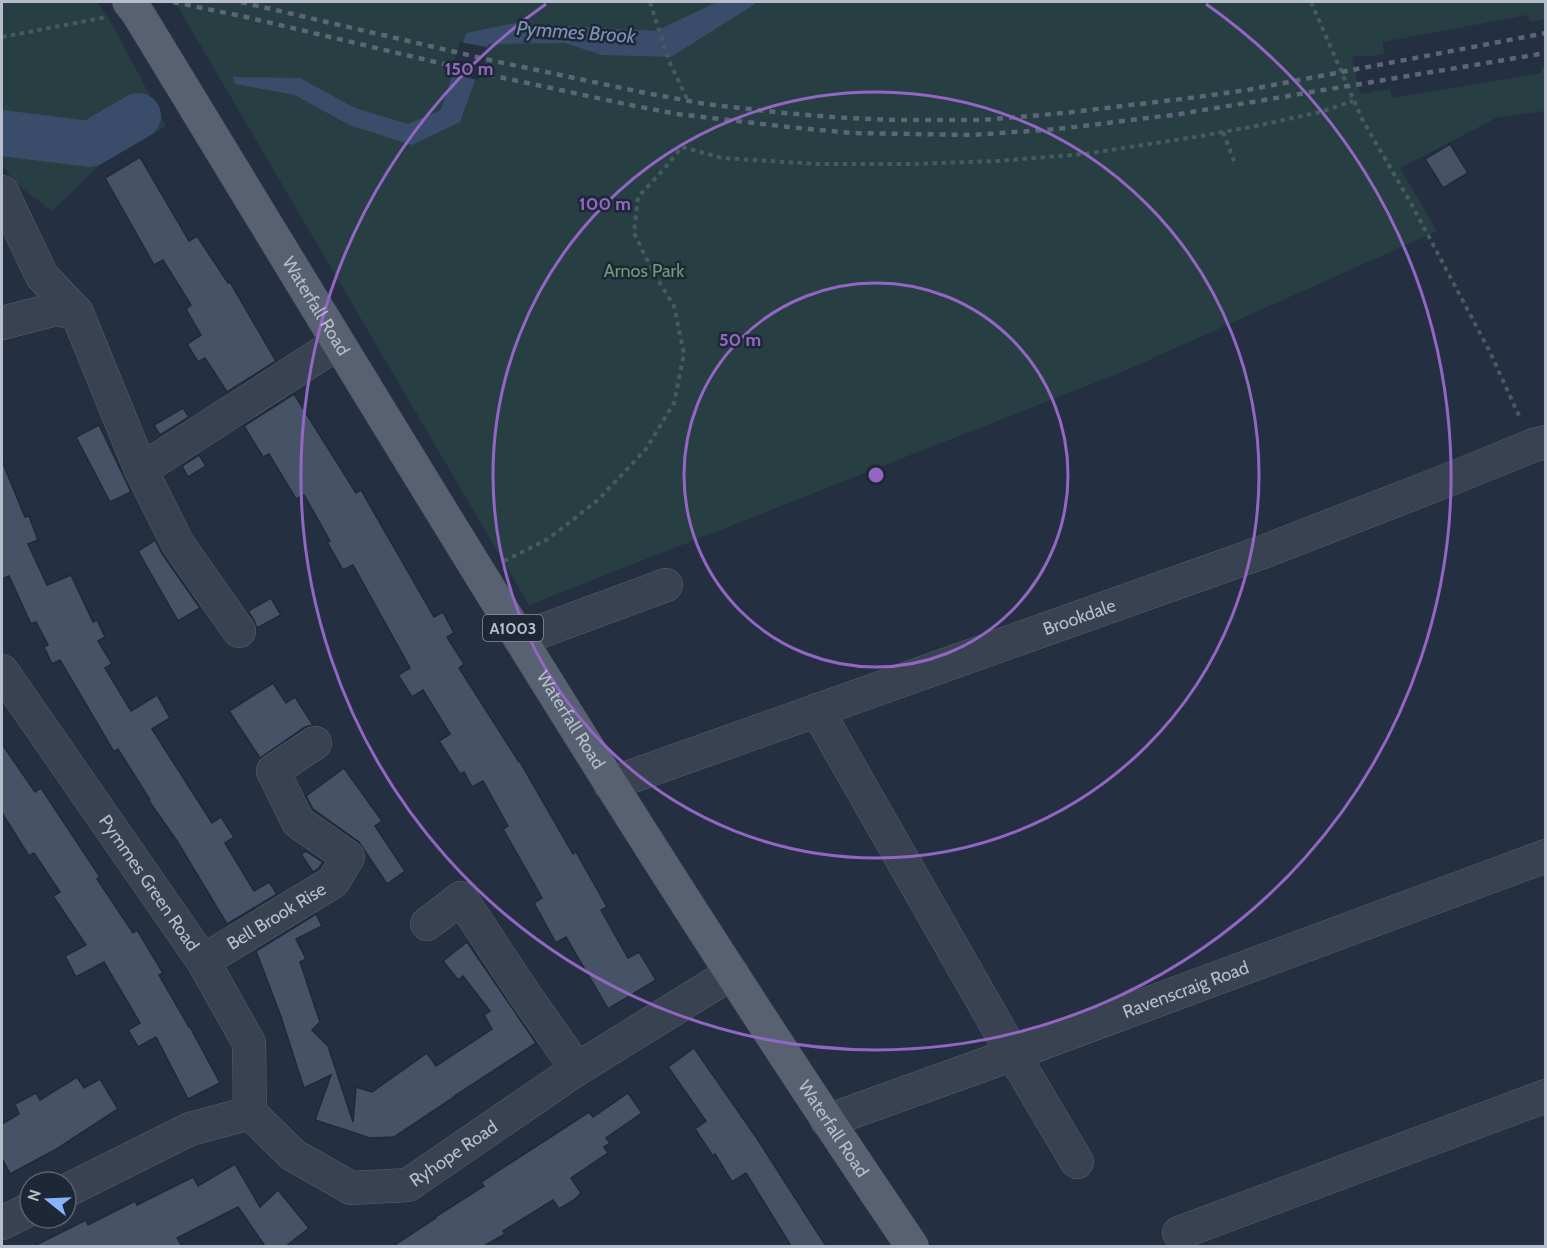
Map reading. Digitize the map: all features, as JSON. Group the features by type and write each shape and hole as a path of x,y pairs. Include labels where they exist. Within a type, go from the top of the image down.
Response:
{"main road":[{"name":"Waterfall Road","path":"119,9 137,12 610,784 827,1121 912,1246"}],"street":[{"path":"2,192 42,276 77,313 141,470 178,544 239,631"},
{"path":"2,324 56,309 77,313"},
{"path":"141,470 338,343"},
{"name":"Brookdale","path":"610,784 1263,552 1540,443"},
{"path":"520,639 666,585"},
{"name":"Pymmes Green Road","path":"2,671 203,961 249,1043 250,1113"},
{"path":"817,710 1077,1162"},
{"name":"Bell Brook Rise","path":"203,961 333,882 348,856 298,822 273,771 315,743"},
{"name":"Ravenscraig Road","path":"827,1121 1545,856"},
{"path":"428,924 461,898 523,992 578,1069"},
{"name":"Ryhope Road","path":"250,1113 294,1155 351,1188 408,1185 578,1069 732,974"},
{"path":"1179,1233 1545,1096"},
{"path":"78,1185 190,1129 250,1113"},
{"path":"2,1223 18,1215"}],"path":[{"path":"650,2 669,61 688,101"},
{"path":"1311,2 1362,119 1412,205 1540,443"},
{"path":"2,37 119,9"},
{"path":"479,573 548,539 598,500 646,449 674,403 684,354 674,306 651,270 634,233 638,197 682,147 722,158 816,164 997,161 1084,154 1223,132 1320,112 1353,100"},
{"path":"1223,132 1234,161"}],"green space":[{"path":"2,2 97,2 112,24 166,126 101,164 52,211 14,182 2,164"},
{"name":"Arnos Park","path":"175,2 1545,2 1545,19 1530,22 1528,15 1383,42 1384,54 1352,57 1360,94 1390,90 1392,98 1542,73 1542,67 1545,67 1545,111 1498,117 1400,168 1437,231 1122,372 529,605"}],"water":[{"path":"717,2 758,2 671,57 602,55 565,43 488,44 460,122 412,145 349,125 295,95 235,84 233,77 300,78 355,108 408,124 441,110 466,33 515,23 656,31"}],"pier":[{"path":"460,42 489,49 478,80 450,74"}],"building":[{"path":"1450,144 1468,173 1443,188 1425,159"},
{"path":"140,157 189,241 197,236 228,283 230,282 276,361 227,392 205,358 198,362 187,344 201,335 186,309 191,305 163,260 154,265 105,178"},
{"path":"294,394 356,493 361,490 434,617 443,612 454,633 447,637 464,664 459,668 520,762 573,854 576,852 607,907 601,910 628,958 639,952 656,980 608,1009 566,937 556,943 534,903 542,898 503,829 508,826 483,781 472,787 464,772 460,774 439,741 450,734 423,690 412,697 398,675 410,668 353,565 343,570 327,542 330,541 304,495 296,499 269,454 263,457 244,426"},
{"path":"183,408 189,417 160,435 154,425"},
{"path":"99,425 131,492 110,502 76,437"},
{"path":"199,455 206,466 188,477 182,466"},
{"path":"2,461 25,517 29,516 38,540 28,544 47,585 71,575 93,622 97,620 105,637 98,641 112,664 105,668 131,711 157,695 170,718 152,729 212,823 221,817 234,837 225,843 254,891 269,882 277,894 227,924 118,749 114,752 60,660 52,664 44,647 48,645 36,622 31,624 9,576 2,579"},
{"path":"155,540 200,608 178,621 138,551"},
{"path":"271,598 281,615 257,628 248,611"},
{"path":"273,683 286,703 295,697 313,725 305,727 260,758 229,711"},
{"path":"2,744 35,792 41,788 100,877 97,879 133,933 137,930 163,973 159,975 220,1083 188,1099 156,1037 138,1047 128,1030 140,1023 104,962 76,977 65,956 86,945 53,896 60,892 34,853 29,856 2,813"},
{"path":"344,768 382,821 375,826 405,871 387,884 359,842 313,809 306,796"},
{"path":"306,851 323,862 313,872 301,854"},
{"path":"316,914 322,926 296,939 306,959 300,962 320,1022 312,1030 328,1046 353,1122 356,1087 372,1092 427,1053 436,1066 492,1029 484,1015 490,1011 463,976 458,980 443,961 467,942 536,1043 394,1137 370,1138 315,1120 331,1075 304,1088 280,1014 256,951"},
{"path":"694,1048 756,1137 826,1246 791,1246 746,1173 732,1182 715,1154 713,1156 695,1129 706,1121 668,1067"},
{"path":"77,1077 84,1088 100,1079 118,1109 55,1150 10,1174 2,1158 2,1124 19,1114 15,1104 36,1093 40,1100"},
{"path":"628,1093 642,1113 606,1138 610,1143 604,1147 608,1153 571,1178 581,1193 574,1200 559,1209 553,1200 503,1231 505,1234 484,1246 393,1246 484,1186 481,1182 589,1112 593,1117"},
{"path":"235,1164 260,1207 278,1190 309,1228 286,1246 265,1246 238,1207 177,1238 182,1246 34,1246 66,1230 78,1230 78,1224 86,1220 88,1225 135,1201 137,1205 193,1177 198,1186"}],"waterway":[{"name":"Pymmes Brook","path":"2,133 90,144 138,116"}],"railway":[{"path":"173,2 630,105 677,114 852,133 972,135 1058,129 1180,114 1546,53"},
{"path":"241,2 494,61 705,104 784,113 896,120 982,120 1198,97 1247,90 1546,33"}]}
